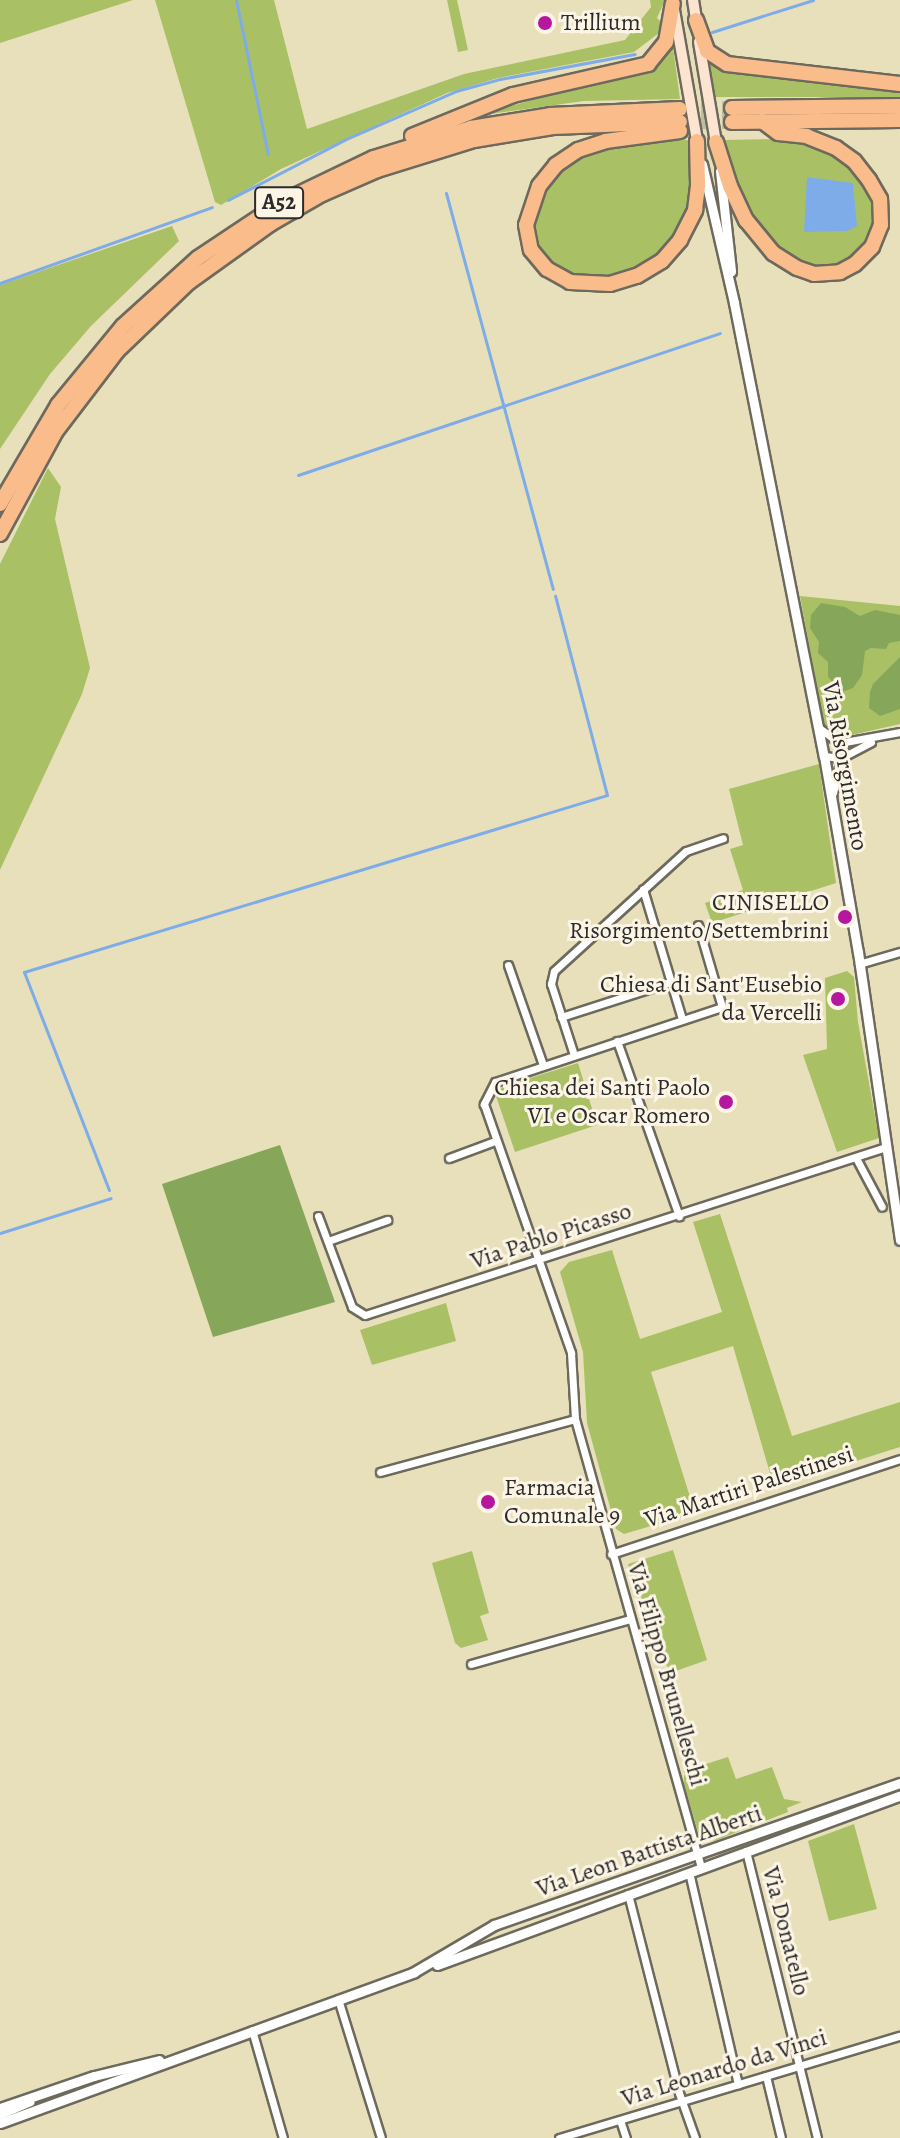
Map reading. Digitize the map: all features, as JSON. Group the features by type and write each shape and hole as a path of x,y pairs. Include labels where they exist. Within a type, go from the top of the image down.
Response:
{"highway":[{"name":"A52","path":"0,504 58,405 130,319 214,246 318,182 337,166 513,95 648,64 666,42 673,2"},
{"path":"696,20 707,51 727,64 900,84"},
{"path":"900,106 732,115 762,121 900,120"},
{"name":"A52","path":"318,182 402,148 490,124 571,113 680,121"},
{"path":"680,121 578,150 556,165 539,186 528,213 527,238 538,261 557,277 597,285 624,280 662,261 680,240 695,210 697,141"},
{"name":"A52","path":"0,534 56,431 110,359 181,288 270,224 359,178 464,143 553,127 680,121"},
{"path":"716,142 746,220 773,253 797,268 814,274 840,272 855,264 872,247 881,225 880,199 869,180 854,161 836,148 807,136 778,133 762,121"}],"main road":[{"name":"Via Risorgimento","path":"693,0 716,142"},
{"name":"Via Risorgimento","path":"673,2 697,141"}],"street":[{"name":"Via Risorgimento","path":"697,141 734,303 824,754 886,1147 897,1195 900,1240"},
{"name":"Via Risorgimento","path":"716,142 734,303"},
{"path":"818,727 839,743"},
{"path":"824,754 841,758 877,739 900,732"},
{"path":"824,754 839,743 877,739"},
{"path":"833,803 841,758"},
{"path":"574,1055 551,976 690,848 723,838"},
{"path":"643,889 682,1019"},
{"path":"508,965 543,1065 722,1007 698,925"},
{"path":"859,964 900,952"},
{"path":"561,1017 670,982"},
{"path":"617,1041 679,1216"},
{"name":"Via Filippo Brunelleschi","path":"543,1065 495,1082 488,1090 485,1109 542,1261 571,1353 575,1419 700,1863"},
{"path":"449,1158 495,1141"},
{"name":"Via Pablo Picasso","path":"318,1216 352,1307 365,1315 542,1261 886,1147"},
{"path":"856,1158 882,1207"},
{"path":"328,1241 387,1220"},
{"path":"380,1472 575,1419"},
{"name":"Via Martiri Palestinesi","path":"611,1554 900,1459"},
{"path":"471,1664 630,1619"},
{"name":"Via Leon Battista Alberti","path":"0,2123 689,1872 700,1863 900,1783"},
{"name":"Via Leon Battista Alberti","path":"418,1970 483,1929 746,1851 900,1796"},
{"name":"Via Donatello","path":"746,1851 817,2138"},
{"path":"651,1886 700,1863"},
{"path":"689,1872 738,2084"},
{"path":"628,1894 695,2138"},
{"path":"530,1913 511,1923 510,1929 540,1926"},
{"path":"338,1999 381,2138"},
{"path":"252,2030 283,2138"},
{"name":"Via Leonardo da Vinci","path":"559,2138 900,2036"},
{"name":"Via Leon Battista Alberti","path":"0,2108 57,2088 182,2055"},
{"path":"766,2076 781,2138"},
{"path":"0,2115 57,2088"},
{"path":"620,2120 626,2138"}],"green space":[{"path":"0,0 133,0 0,43"},
{"path":"155,0 274,0 307,129 464,74 625,40 651,7 650,0 665,0 657,18 663,24 659,33 634,52 498,78 447,93 281,169 221,205 215,202"},
{"path":"447,0 457,0 468,50 458,52"},
{"path":"673,48 680,99 584,101 475,116 622,75"},
{"path":"707,63 900,90 900,97 714,97"},
{"path":"689,140 693,166 691,206 681,232 650,265 616,278 562,275 534,247 532,213 550,179 576,157 627,142"},
{"path":"722,140 804,141 843,158 859,174 877,205 874,240 843,267 804,268 763,238 739,198"},
{"path":"172,226 179,241 91,326 50,374 0,449 0,285"},
{"path":"48,468 61,487 55,519 90,668 82,694 0,870 0,564"},
{"path":"800,596 900,606 900,724 843,737 824,725"},
{"path":"821,603 845,607 860,616 875,610 900,615 900,641 889,643 886,649 871,648 865,651 862,675 853,688 842,692 828,677 828,662 818,653 819,642 810,628 811,615"},
{"path":"900,657 900,709 880,716 869,708 870,692 873,684"},
{"path":"819,764 836,883 712,923 705,903 743,890 730,849 743,845 729,789"},
{"path":"847,971 854,977 858,1022 879,1138 837,1152 803,1055 827,1049 825,978"},
{"path":"578,1063 597,1125 515,1152 496,1096 502,1087"},
{"path":"280,1145 335,1302 213,1337 162,1184"},
{"path":"720,1214 792,1436 900,1402 900,1447 774,1487 733,1346 651,1372 695,1513 624,1534 616,1529 587,1423 583,1352 560,1272 569,1262 612,1250 640,1339 722,1312 693,1222"},
{"path":"446,1303 456,1341 372,1365 360,1330"},
{"path":"673,1550 707,1660 673,1672 665,1664 656,1662 628,1564"},
{"path":"472,1551 489,1613 480,1616 488,1640 461,1648 455,1643 432,1563"},
{"path":"728,1757 736,1779 772,1767 784,1799 802,1802 787,1808 788,1812 714,1841 699,1835 684,1784 684,1771"},
{"path":"892,1790 893,1793 719,1855 718,1852"},
{"path":"854,1824 877,1909 829,1921 808,1841"}],"water":[{"path":"807,177 853,183 857,226 847,231 804,232"}],"waterway":[{"path":"236,0 268,154"},
{"path":"712,32 813,0"},
{"path":"228,200 344,140 456,91 500,79 635,54"},
{"path":"446,193 553,589"},
{"path":"0,283 212,207"},
{"path":"298,475 720,333"},
{"path":"109,1190 24,972 607,795 555,596"},
{"path":"0,1233 111,1198"}],"tunnel":[{"path":"680,109 732,108"},
{"path":"680,122 732,122"}],"place":[{"name":"Trillium","path":"545,23"},
{"name":"CINISELLO Risorgimento/Settembrini","path":"845,917"},
{"name":"Chiesa di Sant'Eusebio da Vercelli","path":"838,999"},
{"name":"Chiesa dei Santi Paolo VI e Oscar Romero","path":"726,1102"},
{"name":"Farmacia Comunale 9","path":"488,1502"}]}
